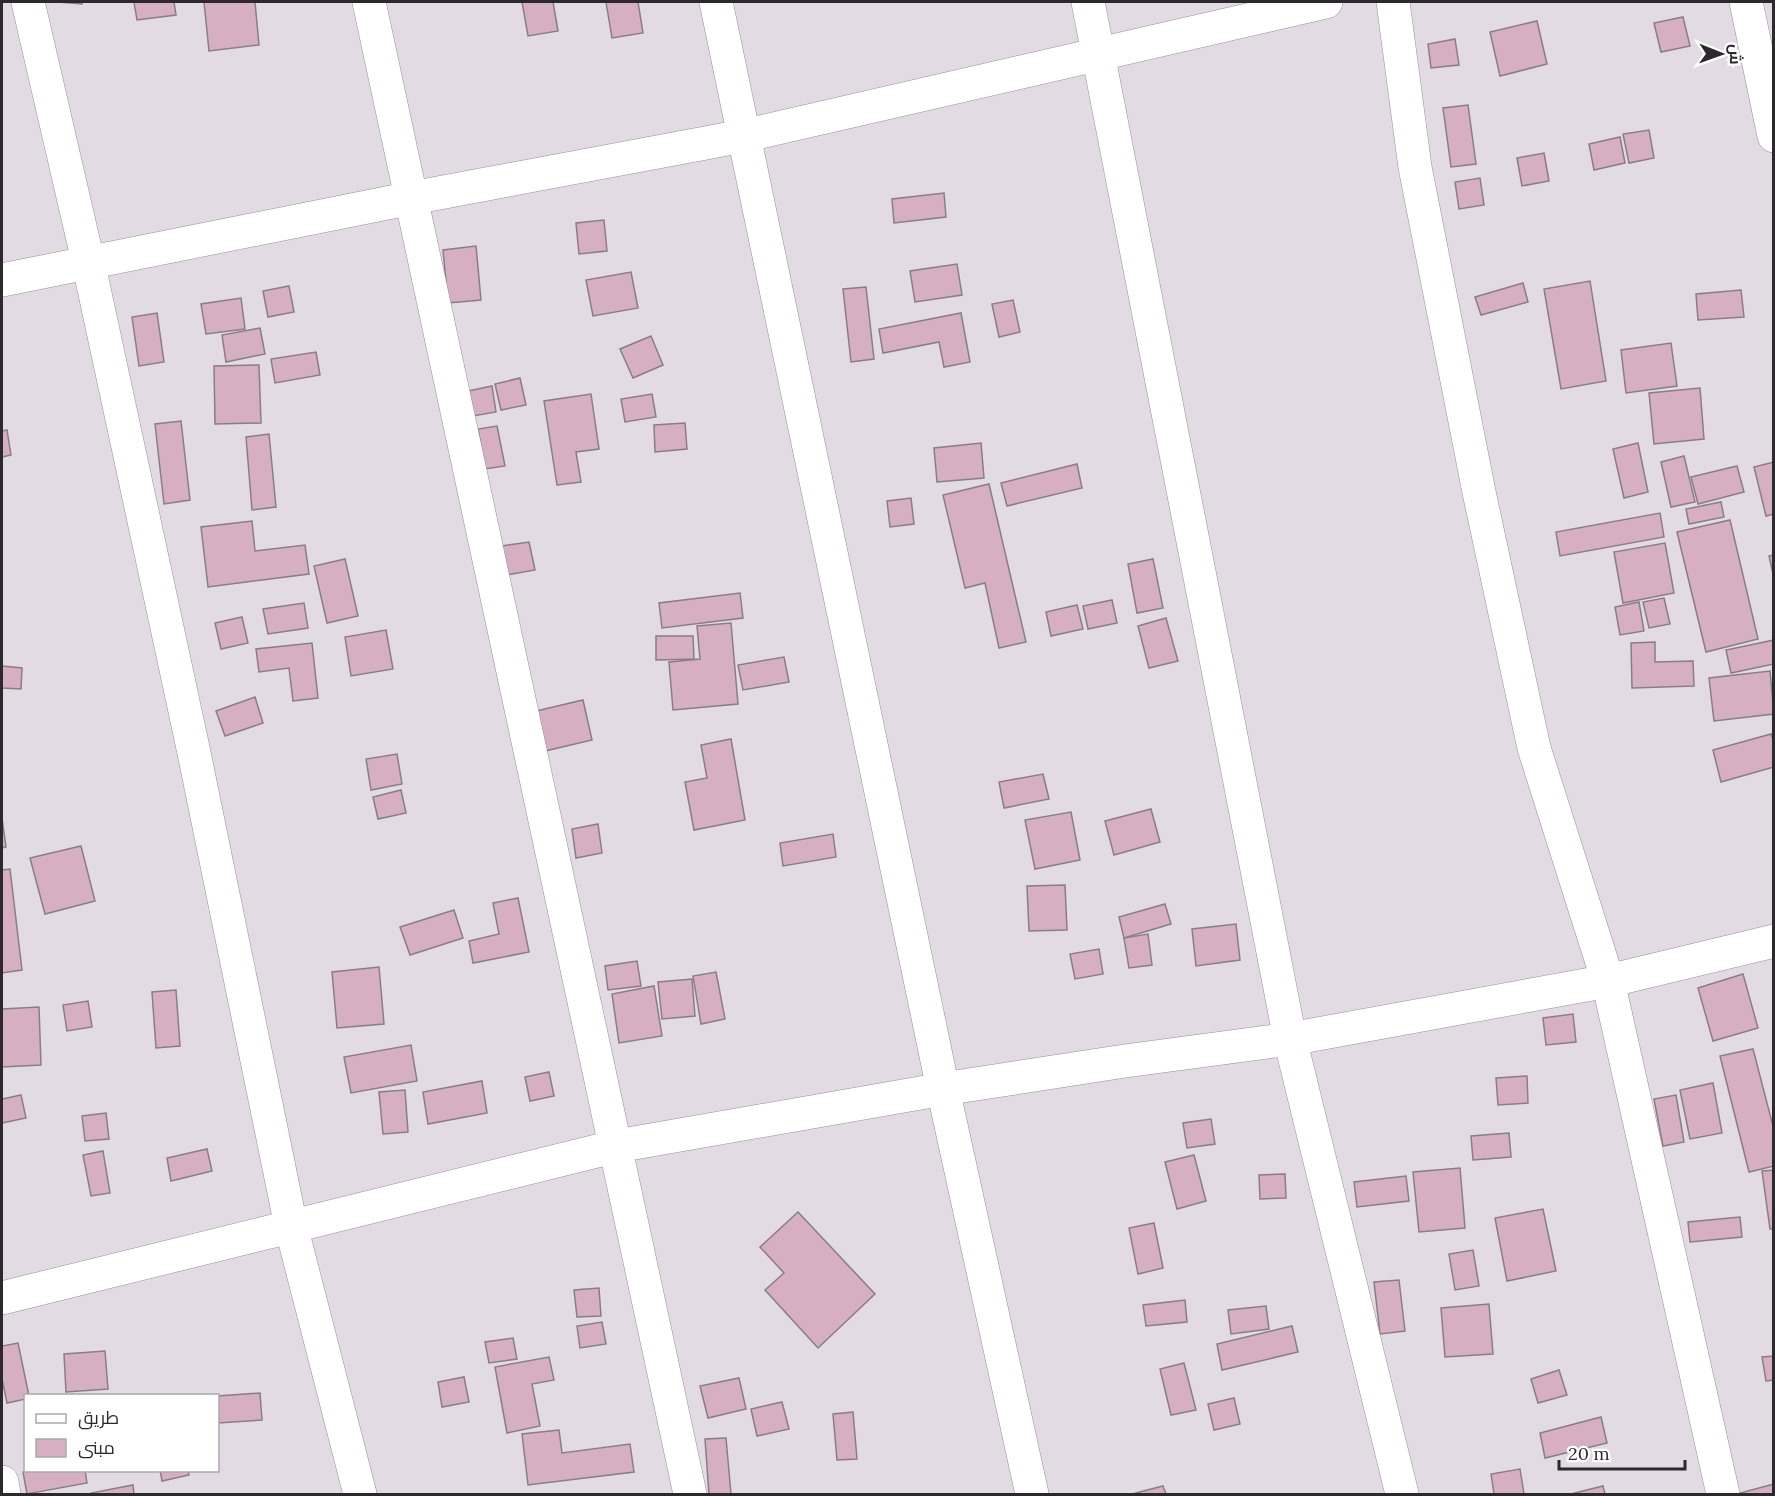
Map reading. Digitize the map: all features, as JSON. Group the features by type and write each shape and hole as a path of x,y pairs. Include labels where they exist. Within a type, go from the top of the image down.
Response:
{"street":[{"path":"28,2 88,261 193,748 291,1226 360,1494"},
{"path":"369,2 518,698 617,1146 690,1494"},
{"path":"716,2 943,1089 1032,1494"},
{"path":"1088,2 1290,1039 1402,1494"},
{"path":"2,280 412,198 743,136 1326,2"},
{"path":"1393,2 1415,168 1479,492 1534,748 1608,981 1723,1494"},
{"path":"1746,2 1773,136"},
{"path":"2,1298 617,1146 943,1089 1290,1039 1608,981 1773,941"},
{"path":"2,1482 4,1494"}],"building":[{"path":"57,2 82,2 82,4"},
{"path":"134,2 174,2 176,15 137,20"},
{"path":"204,2 255,2 259,45 209,51"},
{"path":"522,2 553,2 558,31 528,36"},
{"path":"606,2 638,2 643,33 612,38"},
{"path":"1683,17 1690,46 1661,52 1654,23"},
{"path":"1537,21 1547,64 1500,76 1490,32"},
{"path":"1455,39 1459,65 1431,68 1428,44"},
{"path":"1468,105 1476,164 1451,167 1443,108"},
{"path":"1649,130 1654,158 1629,163 1623,134"},
{"path":"1620,137 1625,163 1594,170 1589,144"},
{"path":"1544,153 1549,181 1522,186 1517,158"},
{"path":"1480,178 1484,205 1459,209 1455,182"},
{"path":"944,193 946,217 894,223 892,199"},
{"path":"604,220 607,251 579,254 576,223"},
{"path":"476,246 481,300 448,303 443,250"},
{"path":"957,264 962,295 915,302 910,271"},
{"path":"631,272 638,308 593,316 586,280"},
{"path":"1590,281 1606,381 1561,389 1544,289"},
{"path":"1523,283 1528,302 1481,315 1475,297"},
{"path":"289,286 294,312 268,317 263,291"},
{"path":"866,287 874,359 851,362 843,289"},
{"path":"1741,290 1744,317 1698,320 1696,294"},
{"path":"241,298 245,329 206,334 201,304"},
{"path":"1013,300 1020,332 999,337 992,304"},
{"path":"157,313 164,362 139,366 132,317"},
{"path":"961,313 970,362 944,367 939,342 883,353 879,329"},
{"path":"260,328 265,354 226,362 222,335"},
{"path":"651,336 663,365 633,378 620,349"},
{"path":"1671,343 1677,386 1626,393 1621,350"},
{"path":"316,352 320,375 275,383 271,359"},
{"path":"259,365 261,423 215,424 214,366"},
{"path":"520,378 526,405 501,410 495,384"},
{"path":"492,386 496,412 473,416 468,391"},
{"path":"1700,388 1704,439 1654,444 1649,393"},
{"path":"591,394 599,449 576,452 581,482 557,485 544,401"},
{"path":"652,394 656,417 625,422 621,399"},
{"path":"181,421 190,500 164,504 155,424"},
{"path":"685,423 687,449 655,452 654,425"},
{"path":"497,426 505,466 485,469 478,429"},
{"path":"7,430 11,455 2,457 2,431"},
{"path":"269,434 276,507 252,510 246,437"},
{"path":"981,443 984,478 937,482 934,448"},
{"path":"1638,443 1648,492 1624,498 1613,449"},
{"path":"1684,456 1695,502 1671,507 1661,462"},
{"path":"1774,462 1774,514 1766,516 1754,467"},
{"path":"1077,464 1082,488 1007,506 1001,483"},
{"path":"1737,466 1744,492 1698,504 1691,477"},
{"path":"989,484 1026,642 999,648 985,583 965,588 943,495"},
{"path":"911,498 914,524 890,527 887,501"},
{"path":"1721,502 1724,517 1689,524 1686,509"},
{"path":"1660,513 1664,537 1560,556 1556,532"},
{"path":"1730,520 1758,639 1706,652 1677,532"},
{"path":"252,521 255,551 305,545 309,574 208,587 201,527"},
{"path":"529,542 535,570 507,575 502,546"},
{"path":"1665,543 1674,593 1623,603 1614,552"},
{"path":"1774,555 1774,578 1769,556"},
{"path":"345,559 358,616 327,623 314,566"},
{"path":"1153,559 1163,608 1137,613 1128,564"},
{"path":"740,593 743,618 662,628 659,603"},
{"path":"1664,598 1670,624 1649,628 1643,602"},
{"path":"1112,600 1117,623 1088,629 1083,606"},
{"path":"1639,602 1644,631 1620,635 1615,607"},
{"path":"304,603 308,628 268,634 263,609"},
{"path":"1077,605 1083,629 1051,636 1046,612"},
{"path":"242,617 248,643 221,649 215,623"},
{"path":"1166,618 1178,661 1149,668 1138,626"},
{"path":"731,623 738,704 673,710 669,662 700,659 697,626"},
{"path":"386,630 393,669 351,676 345,637"},
{"path":"656,636 693,636 694,659 656,660"},
{"path":"1774,640 1774,664 1731,673 1726,650"},
{"path":"1655,642 1655,662 1693,661 1694,686 1632,688 1631,643"},
{"path":"312,643 318,698 293,701 289,668 259,672 256,649"},
{"path":"784,657 789,682 743,690 738,665"},
{"path":"2,666 22,668 21,689 2,688"},
{"path":"1770,671 1774,714 1714,721 1709,678"},
{"path":"255,697 263,723 225,736 216,711"},
{"path":"583,700 592,740 545,751 536,711"},
{"path":"1771,734 1774,742 1774,767 1721,782 1713,750"},
{"path":"731,739 745,820 694,830 685,782 707,778 701,745"},
{"path":"397,754 402,784 371,790 366,759"},
{"path":"1043,774 1049,799 1004,808 999,782"},
{"path":"401,790 406,813 378,819 373,797"},
{"path":"1151,809 1160,842 1114,855 1105,821"},
{"path":"1071,812 1080,860 1035,869 1025,820"},
{"path":"2,818 6,847 2,848"},
{"path":"598,824 602,853 576,858 572,829"},
{"path":"833,834 836,857 783,866 780,843"},
{"path":"81,846 95,901 45,914 30,858"},
{"path":"10,869 22,970 2,973 2,870"},
{"path":"1065,885 1067,930 1029,931 1027,886"},
{"path":"518,898 529,952 473,963 469,941 499,934 493,903"},
{"path":"1165,904 1171,924 1124,938 1119,917"},
{"path":"454,910 463,938 410,955 400,927"},
{"path":"1236,924 1240,960 1196,966 1192,929"},
{"path":"1148,934 1152,965 1129,968 1124,938"},
{"path":"1099,949 1103,974 1075,979 1070,954"},
{"path":"637,961 641,986 608,990 605,966"},
{"path":"379,967 384,1024 337,1028 332,972"},
{"path":"716,972 725,1019 701,1024 693,976"},
{"path":"1743,974 1758,1028 1713,1041 1698,988"},
{"path":"692,979 695,1016 662,1019 658,982"},
{"path":"654,986 662,1036 619,1043 612,994"},
{"path":"176,990 180,1046 156,1048 152,992"},
{"path":"88,1001 92,1027 67,1031 63,1005"},
{"path":"39,1007 41,1065 2,1067 2,1009"},
{"path":"1573,1014 1576,1042 1546,1045 1543,1018"},
{"path":"411,1045 417,1081 351,1093 344,1057"},
{"path":"1753,1049 1774,1130 1774,1166 1749,1172 1720,1056"},
{"path":"549,1072 554,1096 530,1101 525,1077"},
{"path":"1527,1076 1528,1103 1498,1105 1496,1078"},
{"path":"482,1081 487,1113 428,1124 423,1092"},
{"path":"1713,1083 1722,1133 1690,1139 1680,1090"},
{"path":"405,1090 408,1132 383,1134 379,1092"},
{"path":"21,1095 26,1118 2,1123 2,1099"},
{"path":"1676,1095 1684,1142 1663,1146 1654,1099"},
{"path":"106,1113 109,1139 85,1141 82,1116"},
{"path":"1211,1119 1215,1144 1187,1148 1183,1123"},
{"path":"1509,1133 1511,1157 1473,1160 1471,1136"},
{"path":"207,1149 212,1171 171,1181 167,1158"},
{"path":"103,1151 110,1193 91,1196 83,1155"},
{"path":"1194,1155 1206,1201 1177,1209 1165,1162"},
{"path":"1460,1168 1465,1228 1419,1232 1413,1172"},
{"path":"1774,1170 1774,1229 1770,1229 1762,1171"},
{"path":"1285,1174 1286,1198 1260,1199 1259,1175"},
{"path":"1406,1176 1409,1201 1357,1207 1354,1182"},
{"path":"1543,1209 1556,1271 1507,1281 1495,1218"},
{"path":"798,1212 875,1294 818,1348 765,1290 784,1273 760,1247"},
{"path":"1740,1217 1742,1237 1690,1242 1688,1222"},
{"path":"1154,1223 1163,1268 1138,1274 1129,1228"},
{"path":"1473,1250 1479,1286 1455,1290 1449,1254"},
{"path":"1399,1280 1405,1331 1380,1334 1374,1282"},
{"path":"599,1288 601,1316 577,1317 574,1290"},
{"path":"1185,1300 1187,1322 1146,1326 1143,1305"},
{"path":"1489,1304 1493,1354 1445,1357 1441,1308"},
{"path":"1266,1306 1269,1329 1231,1334 1228,1310"},
{"path":"602,1322 606,1344 580,1348 577,1326"},
{"path":"1292,1326 1298,1352 1222,1370 1217,1344"},
{"path":"513,1338 517,1359 489,1363 485,1342"},
{"path":"18,1343 29,1394 24,1394 24,1399 7,1403 2,1379 2,1346"},
{"path":"105,1351 108,1389 66,1392 64,1354"},
{"path":"1774,1356 1774,1380 1766,1381 1762,1357"},
{"path":"549,1357 554,1380 532,1384 540,1426 507,1433 495,1367"},
{"path":"1184,1363 1196,1410 1171,1415 1160,1369"},
{"path":"1559,1370 1567,1395 1538,1403 1531,1379"},
{"path":"464,1377 469,1402 442,1407 438,1382"},
{"path":"739,1378 746,1409 708,1418 700,1386"},
{"path":"260,1393 262,1420 219,1423 219,1396"},
{"path":"1234,1398 1240,1424 1214,1430 1208,1404"},
{"path":"782,1402 789,1429 757,1436 751,1409"},
{"path":"853,1412 857,1459 837,1460 833,1414"},
{"path":"1601,1417 1607,1443 1545,1458 1540,1433"},
{"path":"559,1430 562,1453 630,1444 634,1472 528,1485 522,1434"},
{"path":"726,1438 731,1494 709,1494 705,1439"},
{"path":"1520,1469 1524,1494 1494,1494 1491,1474"},
{"path":"23,1472 85,1472 87,1483 27,1494"},
{"path":"160,1472 188,1472 189,1475 162,1481"},
{"path":"1774,1484 1774,1494 1740,1494 1740,1493"},
{"path":"133,1485 134,1494 91,1494 91,1493"},
{"path":"1163,1486 1166,1494 1132,1494"},
{"path":"1603,1486 1605,1494 1571,1494"}]}
